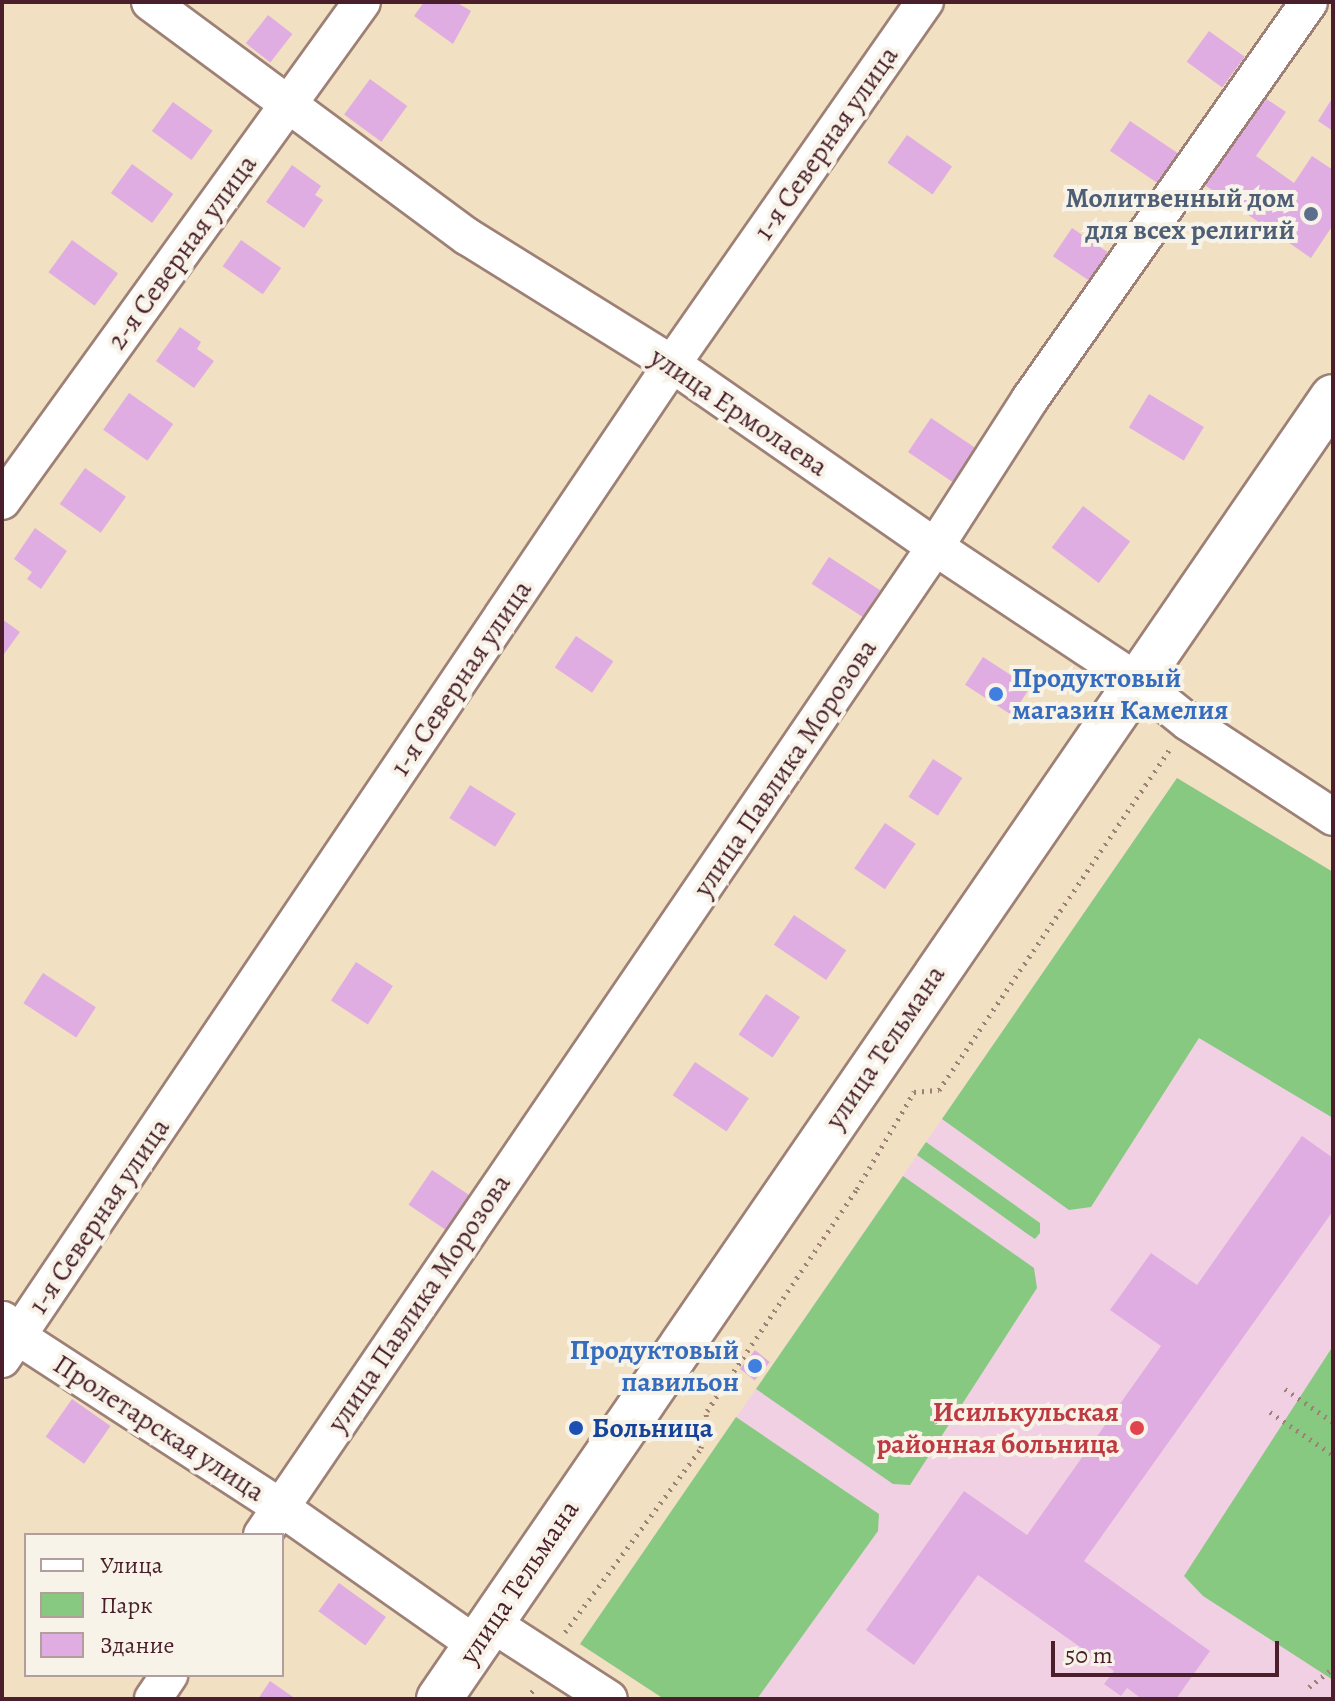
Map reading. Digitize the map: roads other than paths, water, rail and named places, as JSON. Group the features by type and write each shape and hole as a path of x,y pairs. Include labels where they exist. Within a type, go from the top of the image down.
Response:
{"street":[{"name":"улица Ермолаева","path":"150,2 468,237 672,364 935,547 1137,681 1188,722 1333,817"},
{"name":"2-я Северная улица","path":"2,501 362,2"},
{"name":"1-я Северная улица","path":"7,1338 672,364 925,2"},
{"name":"улица Павлика Морозова","path":"271,1521 935,547 1030,399 1309,2"},
{"name":"улица Тельмана","path":"439,1699 1333,397"},
{"name":"Пролетарская улица","path":"7,1338 271,1521 484,1634 546,1658 609,1699"},
{"path":"153,1699 168,1677"}],"place":[{"name":"Молитвенный дом для всех религий","path":"1311,214"},
{"name":"Продуктовый магазин Камелия","path":"996,694"},
{"name":"Продуктовый павильон","path":"755,1366"},
{"name":"Больница","path":"576,1428"},
{"name":"Исилькульская районная больница","path":"1137,1428"}]}
